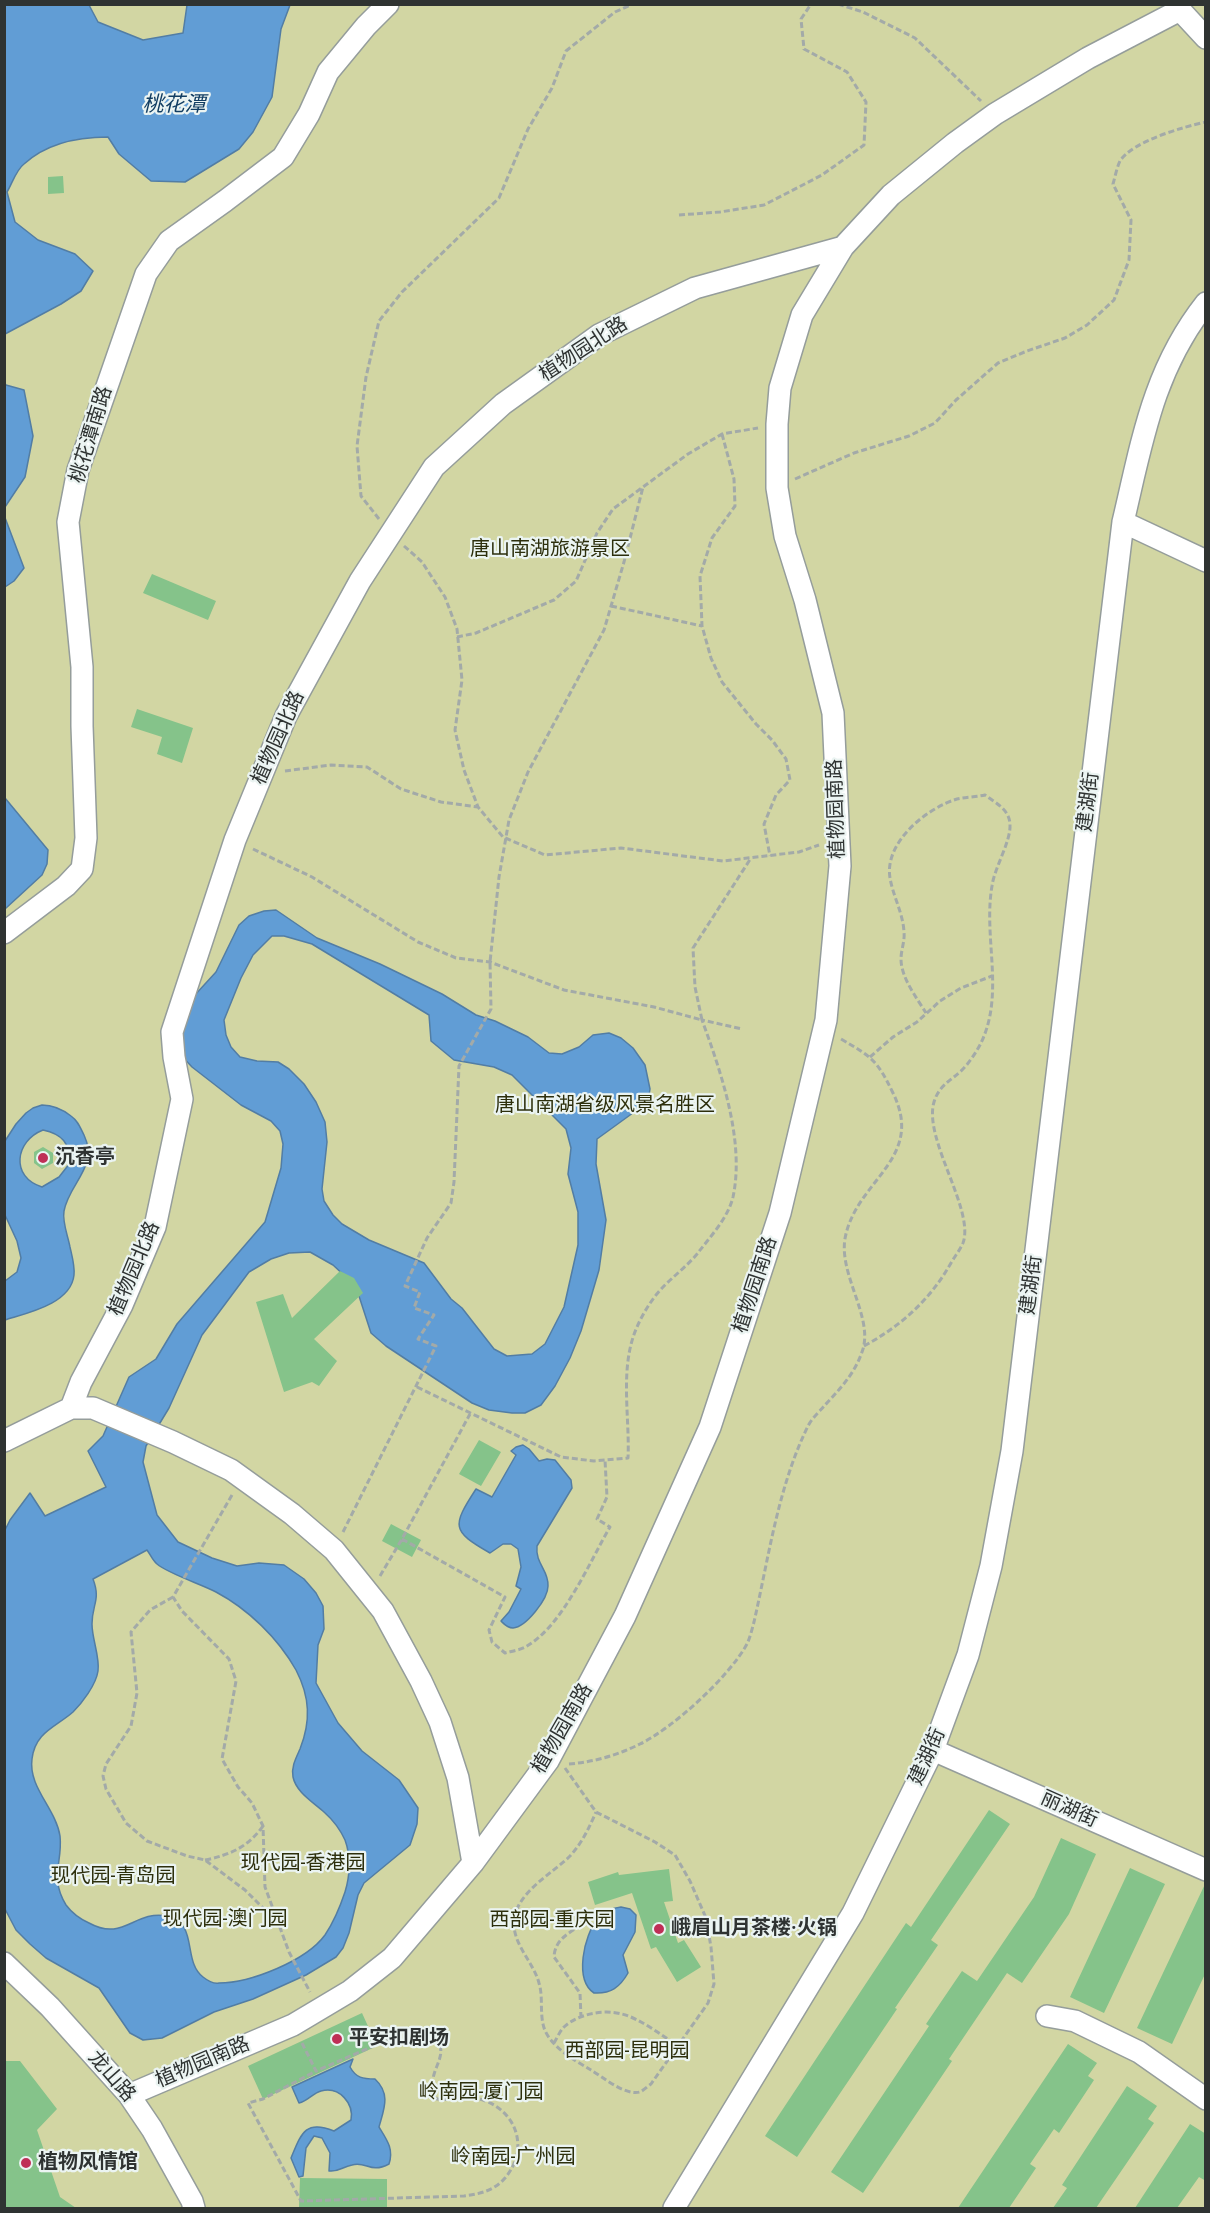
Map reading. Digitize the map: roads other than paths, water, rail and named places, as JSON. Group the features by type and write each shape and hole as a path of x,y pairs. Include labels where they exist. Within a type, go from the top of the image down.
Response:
{"street":[{"name":"桃花潭南路","path":"4,933 66,886 82,869 86,838 82,667 68,522 78,470 146,274 169,241 283,157 309,114 328,72 366,26 388,4"},
{"path":"1180,7 1206,38"},
{"name":"植物园南路","path":"129,2095 293,2025 350,1991 392,1958 473,1863 548,1761 625,1616 710,1427 780,1213 824,1029 840,866 833,713 805,600 785,536 777,488 777,424 780,387 802,315 843,247 891,195 995,114 1088,58 1180,7"},
{"name":"植物园北路","path":"71,1408 81,1382 122,1305 156,1227 182,1100 172,1032 236,840 286,716 360,580 434,467 503,404 599,335 695,288 843,247"},
{"name":"建湖街","path":"674,2208 853,1913 933,1750 968,1655 991,1566 1012,1451 1123,522 1148,416 1166,368 1193,319 1206,303"},
{"path":"1123,522 1206,561"},
{"path":"4,1441 71,1408 93,1408 173,1442 243,1478 292,1514 334,1550 383,1611 399,1638 440,1722 458,1778 473,1863"},
{"name":"丽湖街","path":"933,1750 1206,1870"},
{"name":"龙山路","path":"4,1963 50,2007 129,2095 152,2129 194,2208"},
{"path":"1047,2016 1075,2021 1139,2052 1206,2099"}],"water":[{"name":"桃花潭","path":"5,4 89,5 98,22 143,40 183,33 187,5 290,5 281,29 272,97 253,132 239,149 185,182 151,181 119,154 108,137 85,138 53,146 21,167 7,192 15,222 38,240 75,254 93,271 81,291 5,334"},
{"path":"4,382 6,385 24,390 33,436 25,477 5,507"},
{"path":"4,515 24,568 14,581 5,587"},
{"path":"5,798 48,850 47,864 42,875 5,909"},
{"path":"276,910 317,938 380,964 442,994 476,1015 495,1021 528,1037 549,1053 562,1054 579,1047 593,1035 609,1033 621,1038 633,1048 645,1065 650,1089 648,1102 597,1139 596,1164 606,1220 599,1270 581,1331 570,1358 555,1386 541,1405 525,1413 512,1413 489,1410 472,1403 386,1346 371,1333 358,1293 348,1279 333,1265 310,1252 289,1253 271,1259 249,1272 202,1335 169,1408 146,1446 143,1462 157,1515 178,1542 212,1558 237,1566 259,1563 284,1565 304,1579 316,1593 323,1606 324,1629 318,1645 316,1683 338,1723 362,1751 399,1780 418,1808 417,1824 410,1845 364,1883 358,1895 349,1933 343,1948 336,1957 306,1975 253,1999 214,2012 162,2038 143,2040 130,2033 99,1988 46,1958 30,1944 16,1930 5,1909 4,1532 30,1493 45,1516 106,1487 88,1451 103,1436 129,1377 156,1359 177,1324 265,1222 281,1168 283,1144 280,1131 271,1121 241,1105 192,1067 179,1053 175,1028 194,996 216,972 239,925 249,916","holes":["272,936 284,936 312,944 429,1015 431,1041 454,1060 494,1067 512,1075 566,1129 571,1148 568,1174 578,1212 578,1245 564,1307 545,1344 532,1354 507,1356 494,1349 424,1263 369,1240 342,1224 324,1201 322,1189 327,1142 325,1122 316,1102 304,1084 289,1069 278,1062 240,1057 231,1047 226,1035 224,1020 241,978 253,955","147,1550 162,1568 216,1592 251,1616 289,1658 301,1680 307,1709 304,1739 293,1766 293,1777 301,1792 336,1825 347,1846 349,1866 347,1886 336,1915 325,1935 316,1945 291,1962 261,1975 232,1982 211,1982 203,1977 193,1962 187,1934 177,1920 156,1915 111,1929 101,1928 82,1920 71,1911 58,1886 60,1836 38,1789 32,1769 32,1759 37,1742 47,1731 73,1712 92,1688 97,1676 98,1660 92,1624 96,1597 93,1579"]},
{"path":"42,1105 50,1106 68,1114 79,1124 88,1146 86,1166 71,1192 64,1211 64,1224 74,1275 71,1285 57,1300 47,1306 5,1320 5,1281 17,1272 21,1258 17,1241 5,1215 5,1141 16,1124 33,1108","holes":["43,1130 64,1140 70,1163 59,1177 42,1187 25,1175 20,1159 27,1142"]},
{"path":"523,1445 539,1461 555,1460 571,1480 572,1488 537,1546 538,1558 548,1580 547,1591 530,1618 513,1628 507,1627 501,1621 509,1612 521,1589 516,1586 521,1567 518,1549 511,1544 503,1544 490,1553 468,1539 459,1527 463,1512 476,1489 492,1497 516,1455 511,1451"},
{"path":"621,1907 630,1909 636,1915 635,1932 623,1955 628,1973 614,1989 594,1993 584,1978 583,1957 588,1936 602,1915 611,1909"},
{"path":"353,2059 350,2067 355,2074 363,2078 375,2079 383,2090 385,2102 379,2127 390,2149 389,2164 373,2168 357,2164 329,2171 330,2153 322,2138 314,2136 306,2148 303,2176 299,2177 291,2158 305,2131 316,2127 334,2131 351,2120 351,2114 348,2102 334,2091 315,2093 299,2103 292,2087"}],"place":[{"name":"沉香亭","path":"43,1158"},
{"name":"峨眉山月茶楼·火锅","path":"659,1929"},
{"name":"平安扣剧场","path":"337,2039"},
{"name":"植物风情馆","path":"26,2163"}],"park label":[{"name":"唐山南湖旅游景区","path":"550,550"},
{"name":"唐山南湖省级风景名胜区","path":"605,1106"},
{"name":"现代园-香港园","path":"303,1864"},
{"name":"现代园-青岛园","path":"113,1877"},
{"name":"现代园-澳门园","path":"225,1920"},
{"name":"西部园-重庆园","path":"552,1921"},
{"name":"西部园-昆明园","path":"627,2052"},
{"name":"岭南园-厦门园","path":"481,2093"},
{"name":"岭南园-广州园","path":"513,2158"}]}
